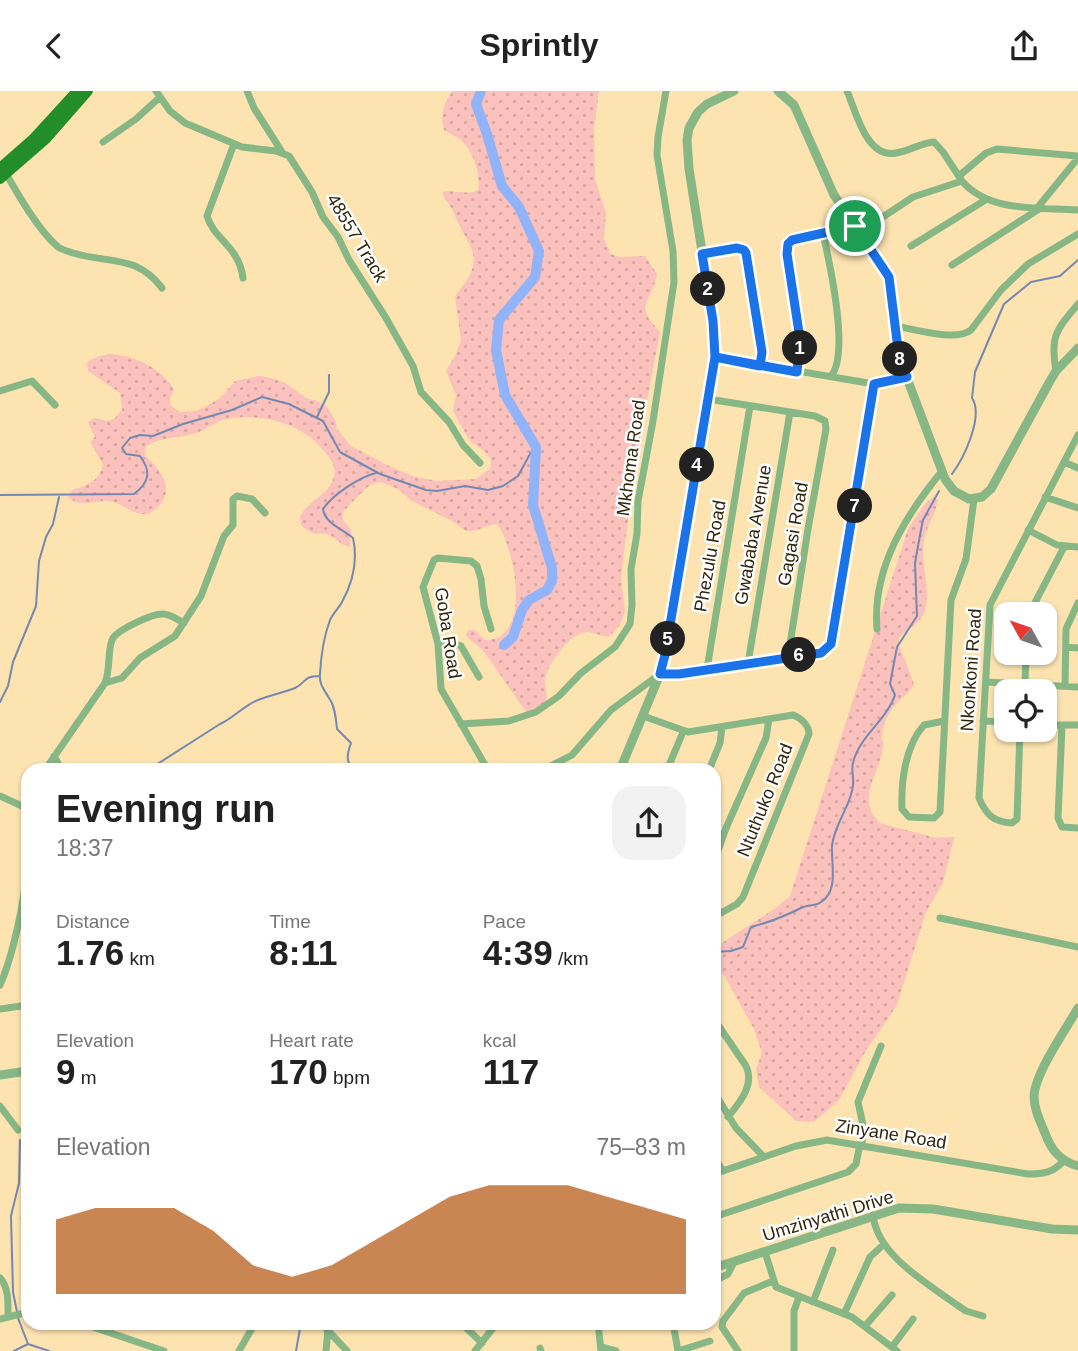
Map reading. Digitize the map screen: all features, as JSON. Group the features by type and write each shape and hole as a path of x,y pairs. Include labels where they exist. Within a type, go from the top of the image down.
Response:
{"main road":[{"path":"2,170 77,91"},
{"path":"2,170 46,139 88,91"}],"street":[{"name":"48557 Track","path":"247,91 254,108 312,192 323,217 386,317 413,366 421,392 449,422 463,445 480,463"},
{"name":"Mkhoma Road","path":"461,724 509,721 536,712 559,697 581,673 615,647 630,624 631,569 637,534 638,501 674,282 673,251 657,155 657,137 666,91"},
{"path":"623,763 660,674 715,357 713,321 689,169 687,134 694,117 702,108 734,91"},
{"path":"778,91 790,100 798,112 834,195 889,277 899,357 942,471 954,491 964,498 974,499 986,494 995,485 1056,371 1078,348"},
{"path":"847,91 868,139 876,149 895,153 934,142 968,188 987,199 1010,205 1078,209"},
{"path":"103,142 135,119 158,94 180,120 234,143 282,152"},
{"path":"234,143 207,216 237,257 243,278"},
{"path":"797,372 800,339 787,246 792,240 858,229 913,197 960,178 986,153 997,149 1078,157"},
{"path":"952,265 1040,207 1078,157"},
{"path":"2,170 26,207 60,248 85,256 115,259 135,265 147,272 162,288"},
{"path":"911,246 987,199"},
{"path":"822,234 840,343 838,362 832,375"},
{"path":"895,327 950,335 968,333 1001,290 1028,264 1078,234"},
{"path":"702,254 737,248 746,253 761,337 760,366"},
{"path":"1056,371 1053,353 1055,334 1078,304"},
{"path":"715,357 874,384 907,377"},
{"path":"0,391 32,381 55,405"},
{"path":"557,763 572,755 611,710 660,674 821,653 831,644 874,384"},
{"path":"708,399 790,412"},
{"name":"Phezulu Road","path":"707,669 750,406"},
{"name":"Gagasi Road","path":"788,657 826,429 823,418 790,412"},
{"name":"Gwababa Avenue","path":"748,663 790,412"},
{"name":"Nkonkoni Road","path":"1020,742 1017,819 1012,823 996,821 986,811 980,799 990,604 1078,435"},
{"path":"1064,462 1078,468"},
{"path":"877,629 877,592 887,556 926,491 942,471"},
{"path":"105,683 122,678 140,658 174,638 205,588 224,537 234,523 231,504 233,499 239,496 248,497 264,513"},
{"path":"1045,497 1078,508"},
{"path":"944,721 924,725 914,741 904,775 902,805 904,813 912,818 934,818 940,812 951,600 966,558 974,499"},
{"path":"1028,530 1064,547 1078,547"},
{"path":"1035,602 1064,547"},
{"name":"Goba Road","path":"484,763 442,691 438,644 424,585 432,563 439,558 471,561 476,565 491,629"},
{"path":"1065,686 1066,625 1078,603"},
{"path":"50,763 105,683 110,664 111,642 122,630 163,614 184,623"},
{"path":"438,644 453,643 461,647 479,677"},
{"path":"1066,647 1078,648"},
{"path":"986,682 994,682"},
{"path":"1057,686 1078,687"},
{"name":"Ntuthuko Road","path":"642,716 683,732 795,716 807,727 808,734 743,897 737,904 721,913"},
{"path":"721,843 766,738 769,719"},
{"path":"983,721 994,721"},
{"path":"1057,726 1078,725"},
{"path":"1062,726 1058,818 1062,827 1078,828"},
{"path":"712,763 719,748 722,727"},
{"path":"670,763 683,732"},
{"path":"54,756 58,763"},
{"path":"0,796 21,806"},
{"path":"0,985 21,892"},
{"path":"940,918 1078,947"},
{"path":"0,1009 21,1006"},
{"path":"1078,1008 1041,1073 1035,1091 1035,1106 1051,1148 1063,1160 1078,1166"},
{"path":"721,1030 749,1073 743,1097 728,1117"},
{"path":"721,1215 848,1172 856,1164 863,1123 858,1102 881,1046"},
{"path":"0,1075 21,1072"},
{"path":"721,1104 740,1132 764,1157"},
{"path":"0,1106 18,1130"},
{"name":"Zinyane Road","path":"723,1171 820,1141 861,1145 1028,1174 1048,1172 1063,1160"},
{"name":"Umzinyathi Drive","path":"721,1266 899,1208 917,1207 1052,1229 1078,1230"},
{"path":"873,1215 877,1234 883,1245 957,1305 983,1316"},
{"path":"844,1314 870,1257 883,1245"},
{"path":"813,1302 833,1250"},
{"path":"765,1252 773,1281 778,1288 844,1314 865,1326 894,1349 913,1319"},
{"path":"721,1278 728,1274 734,1262"},
{"path":"0,1278 6,1289 7,1317"},
{"path":"738,1351 722,1327 723,1321 744,1293 773,1281"},
{"path":"865,1326 892,1295"},
{"path":"794,1351 794,1311 799,1297"},
{"path":"102,1330 164,1351"},
{"path":"239,1351 251,1330"},
{"path":"324,1330 326,1351"},
{"path":"328,1330 347,1351"},
{"path":"468,1330 482,1343"},
{"path":"475,1351 492,1330"},
{"path":"599,1330 601,1349 616,1351"},
{"path":"674,1330 678,1351 710,1341"}],"shaded area":[{"path":"453,91 599,91 594,129 595,179 606,213 604,239 611,254 619,257 645,256 657,274 646,309 647,315 660,332 634,469 621,578 625,612 619,626 609,637 580,633 567,643 547,674 546,702 527,713 482,649 466,634 469,630 475,630 485,640 500,636 510,626 515,611 514,573 510,554 498,525 466,531 412,501 398,489 381,482 365,489 343,512 343,520 351,530 350,547 332,536 315,534 301,525 300,517 332,483 334,468 329,457 312,439 291,426 278,421 239,417 218,422 197,433 163,439 146,446 145,456 159,470 166,486 163,501 148,514 137,513 117,503 82,503 68,497 72,490 99,475 103,464 90,442 95,437 88,422 95,418 107,421 114,419 122,410 120,393 88,371 87,363 97,357 109,355 135,359 158,372 174,390 170,405 180,412 197,411 219,399 235,381 258,376 267,377 284,382 306,398 318,401 328,408 337,429 351,446 415,477 437,481 476,479 490,469 488,455 471,442 453,411 456,395 446,371 461,340 455,296 474,262 470,246 442,192 474,192 478,190 479,184 473,158 467,147 444,130 443,109"},
{"path":"933,497 938,500 923,544 926,606 919,621 898,639 914,685 892,709 884,725 882,754 871,784 869,804 872,814 880,823 936,838 954,837 943,883 926,912 897,1005 864,1054 839,1100 814,1122 796,1121 759,1087 756,1069 762,1053 754,1029 721,972 721,943 790,896 908,529 924,505"}],"waterway":[{"path":"481,91 476,104 502,186 519,207 539,251 535,277 499,320 496,350 505,395 536,447 533,505 552,568 552,581 547,590 529,600 522,610 513,637 504,645"},
{"path":"952,474 967,448 974,426 976,415 972,398 975,372 1004,304 1031,282 1060,276 1078,260"},
{"path":"317,417 329,392 329,375"},
{"path":"0,495 134,494 146,481 147,471 140,456 126,454 122,448 130,438 140,435 153,436 232,410 262,397 289,404 323,421 340,452 380,474 426,490 437,491 465,486 488,490 503,486 518,476 536,447"},
{"path":"349,763 351,743 337,729 333,705 322,687 320,678 328,626 352,579 354,546 353,538 327,519 323,509 347,487 376,473"},
{"path":"721,952 743,947 751,927 819,903 830,891 833,877 833,838 852,792 852,768 856,753 891,704 895,695 890,684 897,647 917,616 915,563 923,520 939,491"},
{"path":"0,702 36,606 39,561 53,524 59,497"},
{"path":"159,763 253,702 295,688 307,678 319,676"},
{"path":"17,1312 13,1292 11,1216 19,1183 20,1140"},
{"path":"18,1318 21,1326"},
{"path":"23,1330 28,1344"},
{"path":"296,1351 300,1330"},
{"path":"14,1351 28,1344 49,1351"}],"route":[{"path":"855,226 792,240 787,246 800,339 797,372 760,366 715,357 713,321 702,254 737,248 746,253 762,352 760,366 715,357 660,674 679,674 821,653 831,644 855,512 874,384 907,377 899,357 889,277 855,226"}]}
